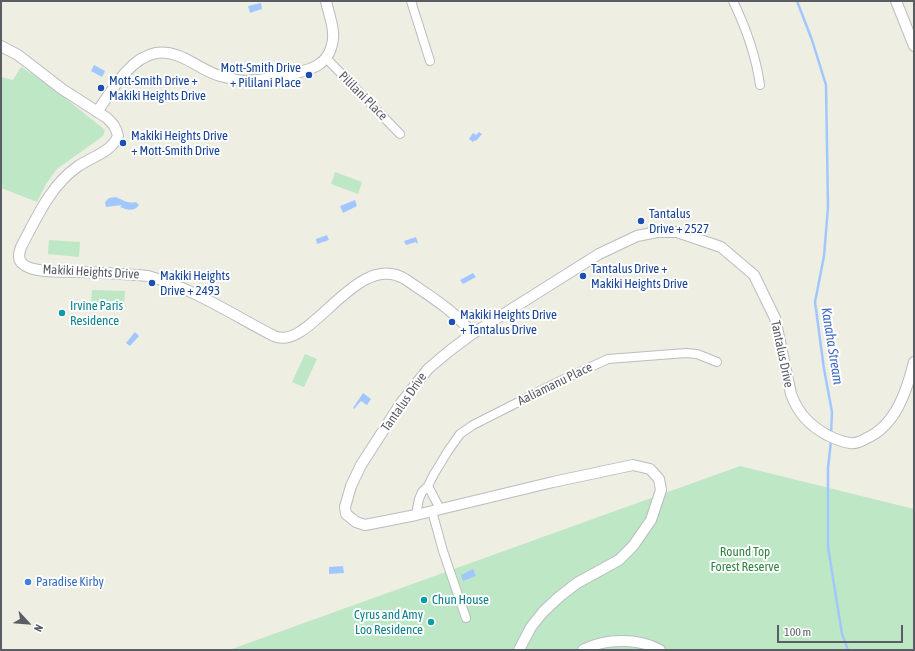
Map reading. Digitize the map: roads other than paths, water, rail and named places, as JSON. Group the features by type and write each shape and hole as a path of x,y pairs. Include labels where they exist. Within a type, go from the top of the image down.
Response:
{"street":[{"path":"97,112 115,85 128,71 143,58 154,53 178,56 220,76 243,81 273,78 307,70 317,66 326,58 331,48 333,38 326,1"},
{"path":"411,1 430,61"},
{"path":"733,1 749,40 756,64 760,86"},
{"path":"896,1 914,46"},
{"name":"Makiki Heights Drive","path":"1,46 18,55 62,89 113,123 118,136 107,150 78,166 58,184 46,202 21,247 18,255 23,265 28,268 46,271 135,275 161,279 183,288 274,336 283,338 291,336 310,325 361,282 376,275 389,273 405,279 455,316 472,334"},
{"name":"Pililani Place","path":"326,58 400,134"},
{"name":"Tantalus Drive","path":"519,650 531,627 543,612 559,597 577,583 619,560 633,546 651,520 661,490 659,479 650,469 633,465 553,482 416,515 365,525 351,519 346,514 344,507 351,486 361,465 413,386 428,369 472,334 599,254 637,236 657,232 677,232 721,247 754,275 775,318 794,403 798,411 810,424 825,434 850,443 859,442 878,432 890,419 899,403 907,386 914,362"},
{"name":"Aaliamanu Place","path":"416,515 422,492 428,486 460,434 473,425 608,359 686,353 697,354 717,362"},
{"path":"428,486 434,495 443,551 466,618"},
{"path":"583,650 588,647 604,643 620,642 641,643 660,650"}],"water":[{"path":"261,3 262,9 250,13 248,6"},
{"path":"94,65 105,71 102,77 91,71"},
{"path":"479,132 482,134 476,141 475,140 473,142 469,139 473,133 476,135"},
{"path":"140,146 152,149 150,156 138,153"},
{"path":"116,197 128,202 136,202 139,205 135,209 130,210 120,207 122,205 106,207 105,202 109,198"},
{"path":"355,200 357,206 343,213 340,206"},
{"path":"327,235 329,240 317,244 316,239"},
{"path":"416,237 417,244 416,242 406,245 404,241"},
{"path":"473,273 476,277 463,284 460,280"},
{"path":"135,332 139,336 130,346 126,343"},
{"path":"363,393 371,399 367,405 361,401 354,409 353,408"},
{"path":"343,566 344,573 329,574 329,567"},
{"path":"473,569 476,576 463,581 461,575"}],"waterway":[{"name":"Kanaha Stream","path":"797,1 812,40 826,85 828,207 824,256 815,302 824,369 832,412 831,434"},
{"name":"Kanaha Stream","path":"831,441 828,468 828,547 842,634 848,650"}],"place":[{"name":"Mott-Smith Drive + Pililani Place","path":"309,75"},
{"name":"Mott-Smith Drive + Makiki Heights Drive","path":"101,88"},
{"name":"Makiki Heights Drive + Mott-Smith Drive","path":"123,143"},
{"name":"Tantalus Drive + 2527","path":"641,221"},
{"name":"Tantalus Drive + Makiki Heights Drive","path":"583,276"},
{"name":"Makiki Heights Drive + 2493","path":"152,283"},
{"name":"Irvine Paris Residence","path":"62,313"},
{"name":"Makiki Heights Drive + Tantalus Drive","path":"452,322"},
{"name":"Paradise Kirby","path":"28,582"},
{"name":"Chun House","path":"424,600"},
{"name":"Cyrus and Amy Loo Residence","path":"431,622"}],"park label":[{"name":"Round Top Forest Reserve","path":"745,560"}]}
